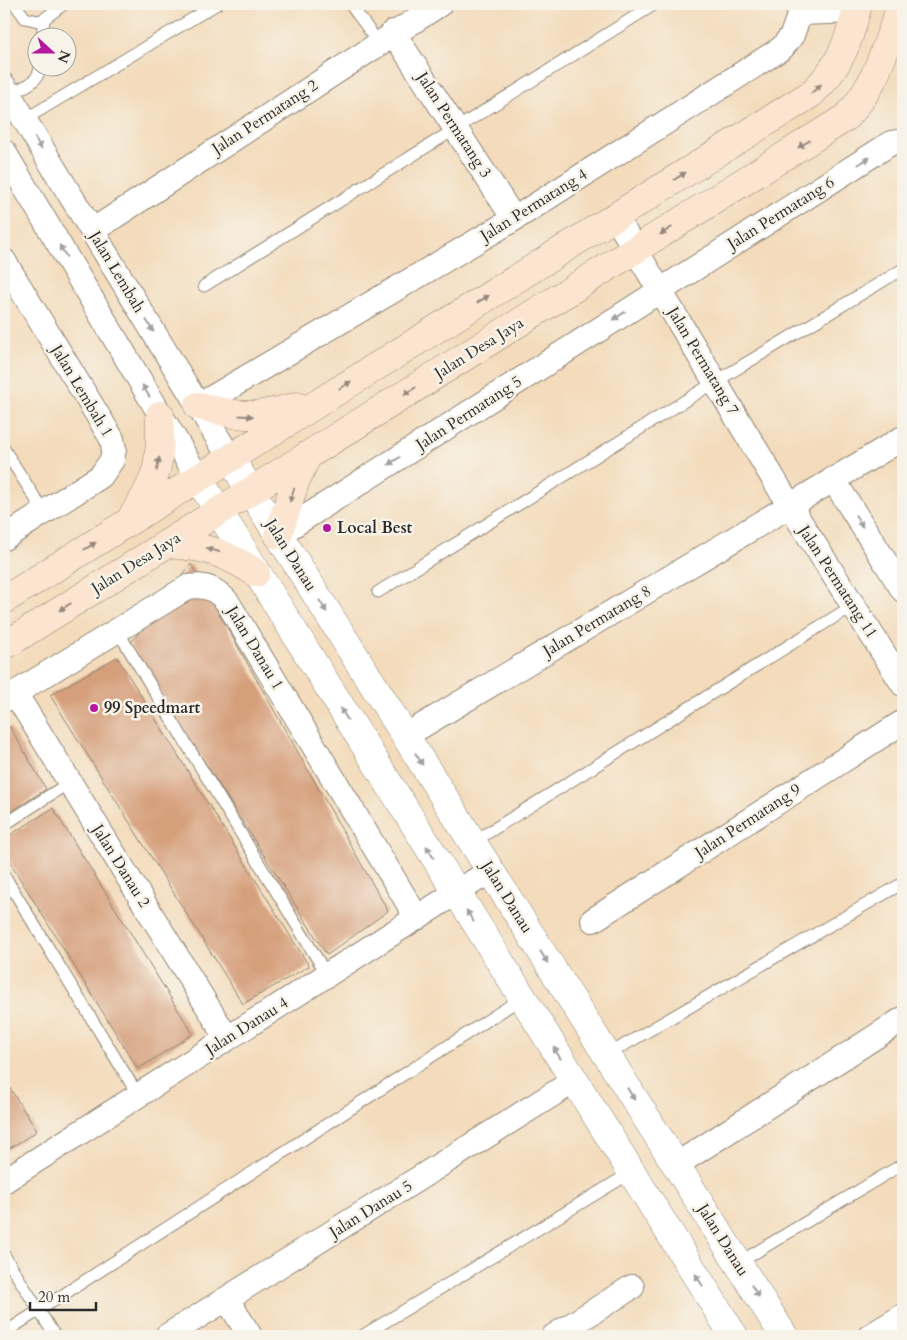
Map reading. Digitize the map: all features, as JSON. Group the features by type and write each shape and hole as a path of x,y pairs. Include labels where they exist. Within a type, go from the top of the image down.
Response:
{"main road":[{"name":"Jalan Desa Jaya","path":"4,646 845,118 861,103 890,49 902,4"},
{"path":"4,600 811,94 837,65 847,44 857,7"},
{"path":"198,406 245,417 264,416 317,403"},
{"path":"127,522 150,490 158,467 160,416"},
{"path":"278,535 296,480 308,455"},
{"path":"166,544 195,545 214,550 234,559 256,573"}],"street":[{"name":"Jalan Permatang 2","path":"92,231 386,37 440,4"},
{"name":"Jalan Permatang 4","path":"198,406 514,219 782,48 792,35 797,8 857,7"},
{"name":"Jalan Permatang 3","path":"386,37 456,128 514,219"},
{"name":"Jalan Lembah","path":"6,90 230,458"},
{"name":"Jalan Permatang 6","path":"660,290 891,143 903,141"},
{"path":"4,152 217,512 734,1336"},
{"name":"Jalan Permatang 7","path":"615,216 790,506"},
{"name":"Jalan Lembah 1","path":"4,261 112,439 114,449 112,460 107,470 4,538"},
{"name":"Jalan Permatang 5","path":"278,535 660,290"},
{"name":"Jalan Permatang 8","path":"405,736 903,438"},
{"name":"Jalan Danau","path":"230,458 784,1336"},
{"path":"833,480 903,590"},
{"name":"Jalan Permatang 11","path":"790,506 903,684"},
{"name":"Jalan Danau 1","path":"9,696 188,587 205,586 222,596 417,918"},
{"name":"Jalan Danau 2","path":"9,696 70,782 228,1038"},
{"name":"Jalan Permatang 9","path":"593,920 903,722"},
{"name":"Jalan Danau 4","path":"4,1181 490,871"},
{"path":"676,1165 903,1019"},
{"name":"Jalan Danau 5","path":"167,1336 574,1081"},
{"path":"554,1336 632,1287"},
{"path":"227,1299 250,1336"},
{"path":"870,1336 903,1316"}],"lane":[{"path":"15,4 25,18 31,21 44,19 64,4"},
{"path":"22,117 27,118 217,4"},
{"path":"350,4 386,37"},
{"path":"204,286 655,4"},
{"path":"43,28 44,19"},
{"path":"6,90 33,82 37,78"},
{"path":"378,592 715,382 903,269"},
{"path":"4,449 44,512"},
{"path":"472,843 854,605"},
{"path":"117,630 327,975"},
{"path":"4,824 70,782"},
{"path":"4,875 138,1095"},
{"path":"607,1056 903,883"},
{"path":"4,1333 522,998"},
{"path":"738,1263 903,1164"},
{"path":"362,1336 632,1172"},
{"path":"4,1255 55,1336"}],"building":[{"path":"191,564 388,911 327,955 130,644"},
{"path":"117,657 309,966 243,1004 50,695"},
{"path":"10,727 46,789 4,816 4,731"},
{"path":"53,808 193,1034 138,1069 4,853 4,839"},
{"path":"4,1079 37,1131 4,1152"}],"place":[{"name":"Local Best","path":"327,528"},
{"name":"99 Speedmart","path":"94,708"}]}
